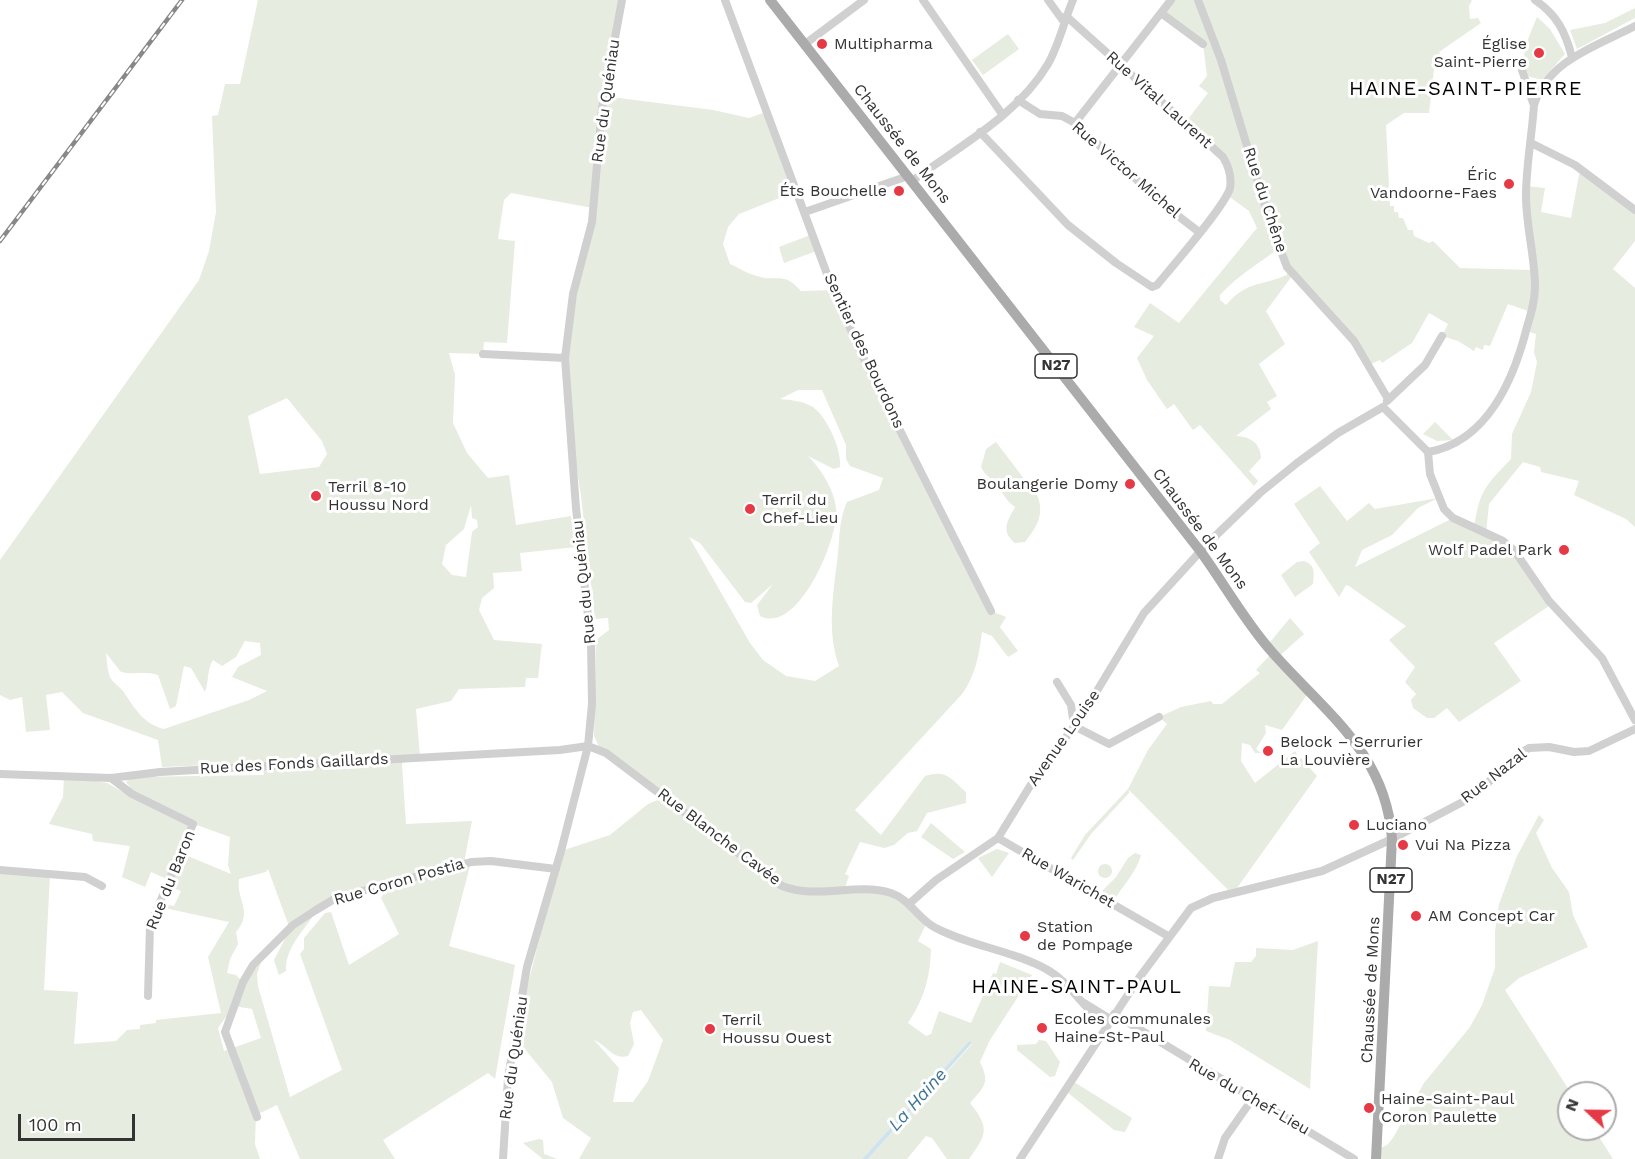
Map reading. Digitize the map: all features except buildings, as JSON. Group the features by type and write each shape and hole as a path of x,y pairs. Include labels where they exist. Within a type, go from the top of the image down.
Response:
{"main road":[{"name":"Chaussée de Mons","path":"770,0 1201,552 1267,646 1339,722 1363,751 1387,804 1392,839 1378,1156"}],"street":[{"name":"Rue du Quéniau","path":"503,1159 508,1078 527,967 556,869 588,746 592,704 591,642 576,508 565,358 573,294 592,222 602,108 622,0"},
{"name":"Sentier des Bourdons","path":"725,0 833,290 865,361 991,611"},
{"path":"805,44 864,0"},
{"path":"923,0 1002,114"},
{"name":"Rue Vital Laurent","path":"1048,0 1065,19 1223,157 1230,174 1227,195 1199,232"},
{"path":"805,212 910,178 980,132 1018,100 1048,63 1073,0"},
{"name":"Rue du Chêne","path":"1198,0 1221,60 1267,212 1287,267 1354,341 1388,399"},
{"path":"1535,0 1557,19 1564,31 1572,57"},
{"path":"1075,123 1161,13 1167,1"},
{"path":"1161,13 1203,44"},
{"path":"1428,452 1452,445 1475,428 1496,404 1510,382 1519,358 1534,296 1526,198 1534,105 1542,85 1572,57 1635,26"},
{"path":"1522,70 1534,105"},
{"name":"Rue Victor Michel","path":"1018,100 1040,114 1062,116 1075,123 1164,205 1199,232"},
{"path":"980,132 1076,232 1152,287 1157,285 1199,232"},
{"path":"1531,142 1575,165 1635,210"},
{"path":"1442,336 1425,365 1388,399 1383,407 1428,452 1430,474 1443,509 1453,518 1503,541 1514,550 1549,601 1602,658 1635,720"},
{"path":"483,354 565,358"},
{"name":"Avenue Louise","path":"909,904 936,880 998,838 1027,792 1074,726 1143,614 1201,552 1259,494 1297,463 1338,433 1383,407"},
{"path":"1057,682 1071,705 1074,726 1109,744 1159,717"},
{"name":"Rue Nazal","path":"1020,1159 1110,1020 1188,910 1213,898 1310,876 1392,839 1474,796 1516,756 1529,748 1589,751 1635,729"},
{"name":"Rue des Fonds Gaillards","path":"0,774 111,778 151,772 560,750 588,746"},
{"name":"Rue Blanche Cavée","path":"588,746 606,753 782,886 807,893 873,890 896,895 909,904"},
{"name":"Rue du Baron","path":"111,778 132,794 193,824 150,926 148,996"},
{"name":"Rue Warichet","path":"998,838 1168,936"},
{"name":"Rue Coron Postia","path":"256,1117 225,1032 243,982 254,964 293,925 336,898 474,861 556,869"},
{"path":"0,870 85,877 102,886"},
{"name":"Rue du Chef-Lieu","path":"909,904 937,928 1015,955 1047,970 1062,979 1094,1016 1110,1020 1253,1098 1354,1159"},
{"path":"1218,1159 1225,1138 1253,1098"}],"shaded area":[{"path":"258,0 622,0 603,107 611,97 713,110 749,118 766,112 797,191 739,214 728,227 723,244 730,264 764,278 784,279 801,291 833,290 991,611 1006,617 1000,627 1018,651 1008,657 992,636 982,632 976,664 963,693 855,810 881,835 925,776 932,774 944,775 952,779 966,792 966,803 927,813 917,831 908,833 894,845 884,848 860,842 845,874 849,876 844,890 894,894 927,922 918,941 931,949 928,979 922,997 908,1023 926,1036 931,1034 939,1011 971,1023 1000,962 1032,975 990,1040 980,1062 985,1080 970,1103 981,1119 984,1131 980,1143 969,1159 947,1159 932,1138 926,1136 907,1159 868,1159 972,1044 969,1041 862,1159 579,1159 591,1138 563,1118 552,1082 515,1037 561,851 610,835 648,804 665,797 600,749 594,736 596,640 609,630 608,618 595,619 581,496 566,399 565,358 593,208 511,193 504,200 498,239 515,241 507,343 484,342 483,354 449,353 455,375 453,423 467,453 488,478 509,475 516,525 571,516 576,547 520,553 522,571 493,573 494,588 482,598 479,610 494,640 542,644 538,678 526,678 525,687 459,689 451,701 416,709 420,756 404,757 402,765 406,824 472,821 464,863 471,862 449,946 515,965 495,1079 488,1073 383,1140 395,1159 300,1159 277,1105 256,1115 255,1144 260,1159 0,1159 0,870 50,875 44,990 78,992 74,1044 116,1041 127,1030 140,1029 140,1025 156,1023 156,1020 221,1013 208,957 229,922 160,907 162,904 174,906 181,891 169,886 171,881 151,872 145,887 122,877 130,846 93,841 92,834 49,824 63,797 64,776 107,783 130,796 133,791 126,782 131,777 264,775 262,763 162,767 158,740 83,713 62,692 46,695 50,730 26,732 22,697 10,700 0,695 0,560 199,280 209,251 216,212 212,116 218,115 225,84 240,84","holes":["798,390 822,390 846,445 846,459 850,466 883,478 879,490 847,502 844,509 840,527 832,610 833,638 839,666 815,681 786,676 763,660 750,643 689,537 700,543 745,602 751,603 773,584 757,605 760,616 774,618 788,612 802,598 824,560 831,540 836,508 830,487 808,456 834,469 840,467 840,460 832,434 823,418 813,407 797,401 780,399","287,398 322,441 327,454 319,467 260,474 248,416","471,505 472,518 477,520 478,527 472,532 466,577 452,575 442,564 446,545 464,529","245,641 260,643 261,655 238,667 232,677 267,691 249,700 164,729 145,719 112,681 108,671 106,653 121,672 158,675 170,709 176,706 184,666 191,668 205,692 213,660 222,666 236,657","194,824 230,837 228,865 231,874 183,854","268,869 290,929 274,960 279,975 286,971 291,949 313,916 311,915 336,898 388,887 381,898 399,934 349,965 331,912 325,913 304,938 304,949 300,954 342,1070 290,1097 258,986 257,974 261,962 243,982 236,975 227,973 230,959 238,944 236,932 244,918 239,879 266,872","234,1006 252,1009 261,1038 224,1051 218,1028","641,1010 663,1040 648,1081 633,1102 613,1102 619,1068 594,1040 618,1056 628,1056 634,1044 630,1023 633,1012"]},
{"path":"1171,0 1472,0 1469,6 1470,19 1478,18 1481,23 1439,52 1441,55 1434,69 1429,113 1404,113 1386,125 1390,206 1394,206 1394,212 1398,212 1399,218 1403,218 1408,230 1413,230 1414,236 1429,243 1433,241 1460,268 1532,270 1526,186 1545,188 1541,212 1571,218 1579,175 1583,170 1635,210 1635,241 1613,269 1635,288 1635,527 1626,519 1574,495 1579,481 1541,472 1540,467 1523,462 1489,504 1486,533 1503,541 1552,604 1494,643 1521,681 1459,722 1447,708 1434,718 1427,718 1413,708 1411,700 1416,694 1405,682 1415,667 1389,640 1406,626 1349,586 1346,585 1339,597 1309,552 1320,543 1294,504 1320,486 1347,521 1369,503 1375,509 1438,498 1418,508 1392,535 1362,550 1355,567 1453,518 1474,527 1481,496 1511,459 1512,434 1531,392 1537,362 1534,352 1536,334 1526,331 1531,312 1508,304 1490,346 1484,345 1483,350 1476,347 1474,351 1458,341 1442,336 1448,324 1429,313 1412,343 1382,363 1380,360 1369,365 1362,352 1292,276 1266,311 1285,344 1259,364 1277,396 1267,402 1271,409 1236,436 1250,439 1259,448 1261,458 1249,471 1258,481 1254,486 1200,425 1193,430 1174,404 1167,409 1147,380 1137,358 1154,336 1134,327 1150,303 1179,323 1257,228 1249,211 1227,195 1228,165 1185,123 1208,93 1199,86 1207,76 1203,44 1161,13","holes":["1278,249 1287,267 1287,275 1241,291 1226,305 1220,300 1220,295 1234,281"]},
{"path":"1635,8 1635,18 1577,49 1570,30 1605,23"},
{"path":"1537,17 1550,29 1565,54 1542,80 1527,76 1524,61 1528,39"},
{"path":"1008,34 1019,49 983,75 972,60"},
{"path":"813,234 819,250 784,263 779,247"},
{"path":"1435,422 1453,440 1437,441 1423,434"},
{"path":"996,442 1038,497 1040,503 1038,521 1025,542 1015,543 1010,539 1007,525 1015,507 981,467 986,449"},
{"path":"1304,561 1312,567 1313,584 1295,597 1281,575 1297,562"},
{"path":"1290,618 1304,634 1277,658 1309,692 1282,730 1265,725 1266,733 1256,749 1261,753 1255,753 1250,745 1242,743 1241,761 1255,783 1295,751 1297,754 1292,759 1296,763 1301,758 1317,776 1237,888 1228,890 1129,790 1129,793 1091,834 1073,860 1071,858 1085,835 1128,789 1148,750 1167,724 1159,717 1181,707 1211,701 1213,704 1222,704 1260,673 1256,670 1272,653 1267,646"},
{"path":"1539,815 1544,820 1536,833 1552,868 1569,892 1573,915 1588,947 1519,978 1505,990 1563,1081 1557,1081 1557,1141 1602,1141 1613,1159 1381,1159 1378,1149 1387,1145 1393,1138 1424,1083 1470,1027 1482,1005 1495,968 1495,931 1499,904 1517,856"},
{"path":"931,823 965,852 953,859 921,837"},
{"path":"997,849 1009,853 992,877 978,858"},
{"path":"1135,853 1141,855 1139,861 1115,899 1102,891 1116,877 1128,858"},
{"path":"1105,864 1110,866 1112,871 1110,876 1105,878 1100,876 1098,871 1100,866"},
{"path":"1318,941 1310,1089 1230,1040 1206,1031 1209,986 1230,987 1235,962 1251,962 1256,956 1256,948 1293,950"},
{"path":"1039,1040 1046,1041 1060,1062 1055,1076 1050,1077 1017,1050 1017,1045 1036,1044"},
{"path":"1074,1082 1132,1118 1125,1132 1114,1130 1067,1092"},
{"path":"543,1140 544,1154 557,1159 543,1159 523,1143"}],"water":[{"name":"La Haine","path":"969,1041 972,1043 868,1159 862,1159"}],"railway":[{"path":"0,241 182,0"}],"place":[{"name":"Multipharma","path":"822,44"},
{"name":"Église Saint-Pierre","path":"1539,53"},
{"name":"Éric Vandoorne-Faes","path":"1509,184"},
{"name":"Éts Bouchelle","path":"899,191"},
{"name":"Boulangerie Domy","path":"1130,484"},
{"name":"Terril 8-10 Houssu Nord","path":"316,496"},
{"name":"Terril du Chef-Lieu","path":"750,509"},
{"name":"Wolf Padel Park","path":"1564,550"},
{"name":"Belock – Serrurier La Louvière","path":"1268,751"},
{"name":"Luciano","path":"1354,825"},
{"name":"Vui Na Pizza","path":"1403,845"},
{"name":"AM Concept Car","path":"1416,916"},
{"name":"Station de Pompage","path":"1025,936"},
{"name":"Ecoles communales Haine-St-Paul","path":"1042,1028"},
{"name":"Terril Houssu Ouest","path":"710,1029"},
{"name":"Haine-Saint-Paul Coron Paulette","path":"1369,1108"}],"district":[{"name":"HAINE-SAINT-PIERRE","path":"1466,89"},
{"name":"HAINE-SAINT-PAUL","path":"1077,987"}]}
